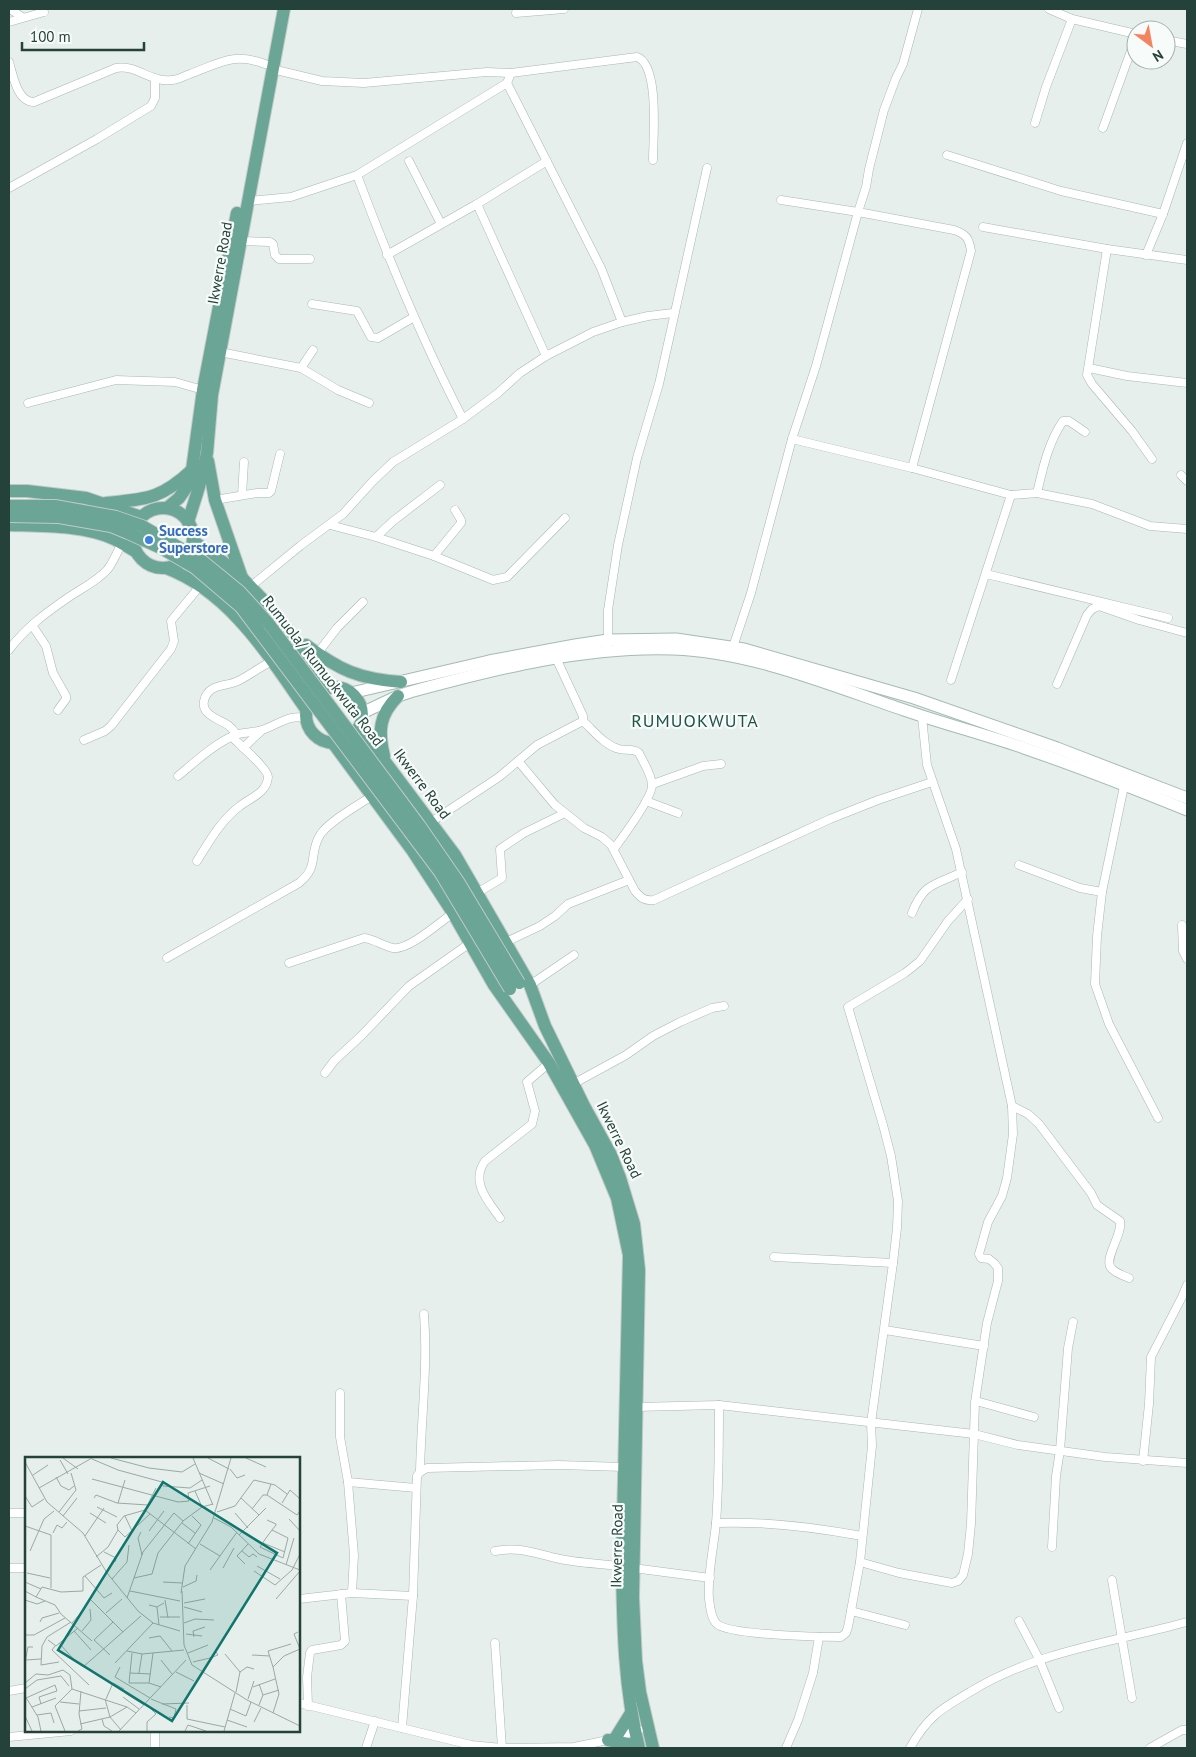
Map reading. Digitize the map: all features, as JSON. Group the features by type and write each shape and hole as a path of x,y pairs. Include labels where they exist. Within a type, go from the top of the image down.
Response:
{"main road":[{"name":"Ikwerre Road","path":"188,522 207,453 212,395 248,201 269,66 275,9"},
{"name":"Ikwerre Road","path":"167,508 179,498 188,485 192,470 204,390 269,66 284,9"},
{"path":"207,453 215,500 246,582"},
{"path":"101,503 139,500 159,495 172,488 192,470"},
{"path":"9,491 27,491 86,498 141,517"},
{"name":"Rumuola/ Rumuokwuta Road","path":"9,506 55,506 116,517 142,526 202,561 240,592 269,624 419,825 459,883 520,986"},
{"path":"166,568 181,562 188,554 193,542 188,522 180,514 167,508 156,509 141,517 135,526 132,536 135,551 141,560 149,565 183,574 230,610 247,628 272,661 306,713 307,723 312,734 322,741 333,744 350,739 359,727 362,713 359,702 351,693 340,688 323,689 313,696 306,713"},
{"name":"Rumuola/ Rumuokwuta Road","path":"9,516 60,517 111,526 162,548 194,567 241,607 440,872 520,986"},
{"path":"9,525 54,526 92,532 113,539 135,551"},
{"path":"193,542 223,562 269,606 317,667 329,688"},
{"path":"290,633 333,665 367,678 401,682"},
{"path":"351,693 498,660 608,645 676,639 733,648 914,698 1057,748 1187,798"},
{"path":"362,713 398,696 469,676 608,645 674,649 737,657 774,667 922,717 1024,748 1187,810"},
{"path":"386,764 380,742 381,724 389,705 398,696"},
{"name":"Ikwerre Road","path":"359,727 455,855 506,942 520,986 544,1026 614,1163 627,1197 634,1224 639,1270 636,1407 624,1637 631,1713 653,1748"},
{"name":"Ikwerre Road","path":"333,744 412,850 453,912 494,986 529,1033 549,1064 587,1131 606,1169 617,1198 629,1255 624,1467 628,1567 633,1598 636,1661 640,1692 642,1730 639,1747"},
{"path":"520,986 529,1033"},
{"path":"631,1713 612,1738 639,1747"}],"street":[{"path":"10,9 22,17"},
{"path":"516,13 564,9"},
{"path":"733,648 751,593 792,439 818,357 866,187 884,110 903,64 918,9"},
{"path":"1049,9 1072,19 1126,32"},
{"path":"9,22 44,12"},
{"path":"1035,123 1046,87 1072,19"},
{"path":"9,62 21,96 28,102 34,102 124,66 155,78 173,80 235,58 251,59 322,81 364,83 487,72 511,73 625,58 640,58 650,74 654,107 653,160"},
{"path":"1103,128 1126,63"},
{"path":"248,201 292,197 357,175 507,83 511,73"},
{"path":"9,188 97,139 150,106 155,98 155,78"},
{"path":"507,83 601,268 622,322"},
{"path":"1146,255 1163,214 1187,143"},
{"path":"947,155 1061,191 1163,214"},
{"path":"408,161 441,224"},
{"path":"387,255 477,204 547,161"},
{"path":"608,645 608,610 618,545 637,458 658,384 707,168"},
{"path":"357,175 387,255 414,317 463,419"},
{"path":"781,200 954,230 964,234 970,240 971,251 912,468"},
{"path":"477,204 546,356"},
{"path":"983,227 1107,250 1187,260"},
{"path":"241,241 270,242 274,244 275,255 279,259 310,259"},
{"path":"1107,250 1087,375 1092,384 1132,431 1152,459"},
{"path":"312,304 357,311 371,338 378,338 414,317"},
{"path":"246,582 330,525 354,504 372,481 393,462 463,419 498,393 520,373 546,356 593,332 622,322 673,313"},
{"path":"301,368 313,350"},
{"path":"220,352 301,368 338,390 369,403"},
{"path":"1089,368 1126,376 1187,383"},
{"path":"28,403 116,380 175,382 204,390"},
{"path":"1037,494 1046,456 1055,433 1063,421 1069,421 1085,432"},
{"path":"792,439 912,468 1011,495 1037,494 1092,504 1150,526 1187,529"},
{"path":"215,500 269,493 280,454"},
{"path":"242,495 244,462"},
{"path":"1180,475 1187,481"},
{"path":"376,537 393,521 440,485"},
{"path":"951,680 1011,495"},
{"path":"434,556 461,523 462,520 455,510"},
{"path":"330,525 376,537 434,556 494,580 500,580 513,571 565,518"},
{"path":"9,650 19,635 52,608 92,584 103,574 109,568 122,543"},
{"path":"986,574 1168,618"},
{"path":"84,740 112,726 161,663 174,644 172,621 200,586"},
{"path":"318,654 337,628 363,602"},
{"path":"1057,684 1087,615 1092,608 1099,606 1139,620 1187,633"},
{"path":"32,625 46,646 52,673 66,696 58,710"},
{"path":"556,658 584,721 609,745 619,749 636,750 652,784 652,790 646,801 614,849"},
{"path":"197,861 222,822 239,807 261,793 268,778 263,768 234,736 229,725 205,710 204,698 214,687 238,681 272,661"},
{"path":"178,776 211,750 234,736 261,730 288,717 306,713"},
{"path":"860,1562 899,1573 952,1583 958,1581 962,1575 969,1546 976,1401 984,1346 998,1281 998,1268 994,1262 982,1258 979,1254 988,1222 1002,1196 1014,1134 1012,1106 968,899 956,849 932,782 924,747 922,717"},
{"path":"431,822 498,777 537,745 584,721"},
{"path":"243,748 261,730"},
{"path":"518,761 543,792 565,813 584,828 611,844 639,897 647,901 654,900 830,819 932,782"},
{"path":"652,784 702,766 721,764"},
{"path":"1124,786 1102,892 1097,936 1095,984 1109,1024 1158,1118"},
{"path":"167,958 308,876 312,867 315,845 320,834 326,827 372,796"},
{"path":"646,801 678,813"},
{"path":"478,893 502,878 500,849 524,833 565,813"},
{"path":"1019,865 1080,888 1102,892"},
{"path":"912,912 921,894 931,885 962,872"},
{"path":"506,942 540,926 568,904 629,880"},
{"path":"719,1405 720,1450 709,1598 712,1615 716,1623 724,1629 766,1634 841,1637 846,1633 852,1612 860,1562 872,1446 871,1423 893,1262 898,1201 891,1156 848,1007 898,977 920,961 948,921 968,899"},
{"path":"289,963 364,938 369,938 395,949 400,948 415,941 453,912"},
{"path":"1182,925 1183,951 1187,959"},
{"path":"325,1073 338,1056 361,1036 409,986 470,944"},
{"path":"520,986 574,955"},
{"path":"573,1084 626,1055 666,1029 712,1008 724,1006"},
{"path":"500,1218 484,1195 478,1175 485,1161 532,1124 535,1111 527,1082 549,1064"},
{"path":"1012,1106 1028,1114 1039,1124 1091,1193 1097,1205 1120,1221 1121,1231 1108,1263 1112,1270 1129,1278"},
{"path":"774,1257 893,1262"},
{"path":"1143,1461 1149,1404 1151,1357 1185,1299 1187,1284"},
{"path":"420,1472 425,1381 426,1334 424,1314"},
{"path":"1052,1547 1056,1476 1060,1450 1068,1348 1073,1322"},
{"path":"884,1330 984,1346"},
{"path":"340,1393 340,1437 348,1482 354,1555 352,1593"},
{"path":"976,1401 1034,1416"},
{"path":"636,1407 719,1405 974,1434 1018,1445 1105,1457 1187,1463"},
{"path":"402,1728 413,1596 416,1476 427,1468 501,1466 624,1467"},
{"path":"348,1482 416,1488"},
{"path":"9,1513 25,1513"},
{"path":"716,1523 747,1522 810,1527 862,1536"},
{"path":"495,1550 508,1548 524,1550 568,1560 710,1578"},
{"path":"9,1568 25,1568"},
{"path":"1112,1580 1132,1698"},
{"path":"300,1599 352,1593 413,1596"},
{"path":"308,1706 307,1677 310,1652 312,1650 341,1645 345,1641 341,1594"},
{"path":"852,1612 905,1625"},
{"path":"1019,1621 1039,1659 1060,1708"},
{"path":"910,1748 926,1724 942,1708 988,1680 1039,1659 1187,1622"},
{"path":"786,1748 798,1720 813,1673 819,1636"},
{"path":"495,1643 502,1748"},
{"path":"9,1691 25,1688"},
{"path":"300,1703 471,1745 502,1748 574,1747 642,1730"},
{"path":"366,1748 375,1721"},
{"path":"1150,1748 1182,1730 1187,1730"},
{"path":"9,1737 61,1732"},
{"path":"154,1748 155,1732"}],"place":[{"name":"Success Superstore","path":"149,540"}],"district":[{"name":"RUMUOKWUTA","path":"695,721"}]}
